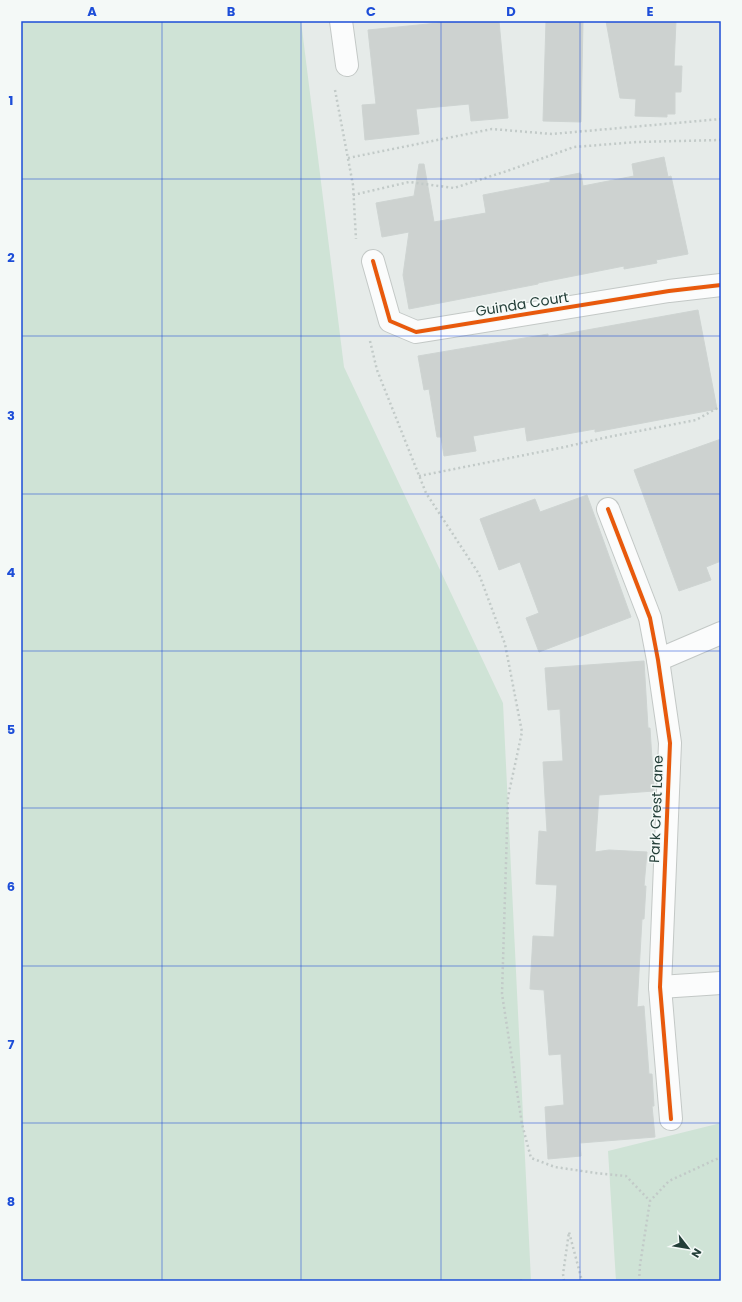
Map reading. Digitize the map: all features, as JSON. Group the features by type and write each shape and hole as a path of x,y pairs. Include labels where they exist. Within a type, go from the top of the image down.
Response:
{"street":[{"path":"341,21 347,65"},
{"name":"Guinda Court","path":"373,261 390,322 416,332 669,291 721,285"},
{"name":"Park Crest Lane","path":"608,509 650,618 658,660 670,743 660,987 671,1119"},
{"path":"658,660 721,633"},
{"path":"660,987 721,983"}],"path":[{"path":"335,90 353,185 357,244"},
{"path":"348,158 492,129 552,134 721,119"},
{"path":"353,195 409,182 454,188 574,147 637,142 721,140"},
{"path":"370,340 377,370 426,493 479,574 505,644 522,732 508,797 502,994 522,1124 531,1158 555,1167 626,1176 650,1201"},
{"path":"419,476 696,420 721,406"},
{"path":"639,1281 650,1201 669,1181 721,1157"},
{"path":"564,1281 563,1274 569,1232 582,1281"}],"green space":[{"path":"21,21 301,21 344,367 503,703 531,1281 21,1281"},
{"path":"721,1123 721,1281 616,1281 608,1151"}],"building":[{"path":"458,21 499,21 508,118 471,121 469,104 416,109 419,134 365,140 362,105 376,104 368,30"},
{"path":"546,21 583,21 581,122 543,121"},
{"path":"606,21 676,21 674,66 682,66 681,92 675,92 675,114 667,114 667,117 635,116 636,99 620,98"},
{"path":"664,157 668,177 671,176 688,254 656,260 657,263 624,269 624,266 409,309 403,275 409,232 382,237 376,203 414,196 419,164 424,164 434,222 486,213 483,195 550,182 550,179 580,173 583,186 634,176 632,164"},
{"path":"698,310 717,409 595,432 595,429 527,441 525,427 473,436 476,451 444,456 441,437 437,437 429,389 424,390 418,356 548,334 548,337"},
{"path":"721,439 721,561 706,567 711,580 679,591 634,470"},
{"path":"587,495 631,617 539,652 526,618 539,613 520,562 499,570 480,519 535,499 540,512"},
{"path":"644,661 654,791 599,795 595,852 609,850 647,852 644,886 646,886 644,919 642,919 637,1007 644,1006 649,1074 652,1074 654,1106 652,1106 655,1137 580,1143 581,1156 548,1159 545,1107 564,1105 561,1054 549,1055 544,990 530,989 533,936 554,937 557,885 536,884 539,831 547,832 543,762 563,761 560,709 548,710 545,668"}],"cycle path":[{"path":"373,261 390,321 416,332 669,291 721,285"},
{"path":"608,509 650,618 658,660 670,743 660,987 671,1119"}]}
